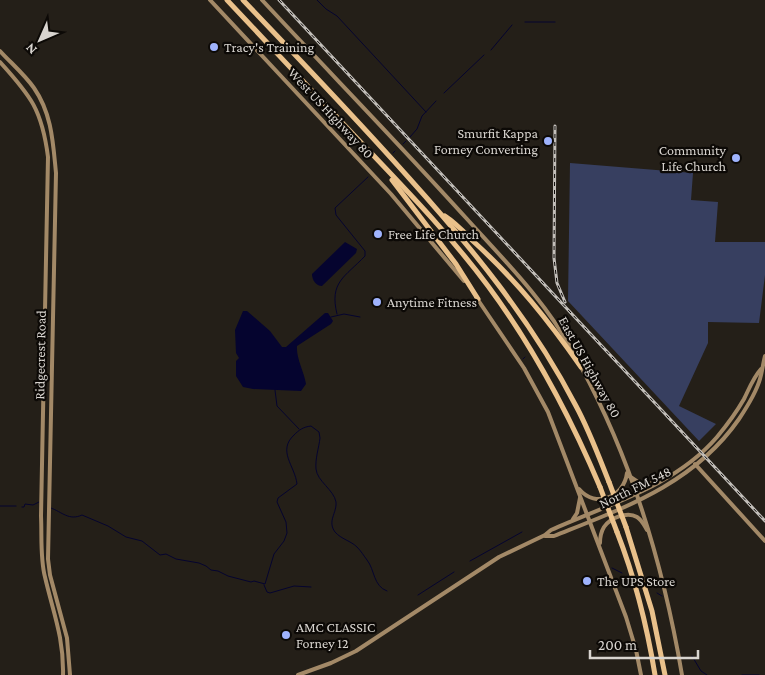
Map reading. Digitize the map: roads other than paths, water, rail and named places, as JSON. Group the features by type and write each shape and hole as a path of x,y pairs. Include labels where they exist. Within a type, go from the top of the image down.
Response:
{"highway":[{"path":"228,0 462,252 489,287 524,339 550,382 578,435 600,487 628,562 642,612 655,675"},
{"path":"244,0 377,142 481,260 532,332 577,406 609,482 626,526 648,596 666,675"},
{"path":"373,156 456,264 478,299"},
{"path":"441,214 450,219 524,291 546,317 581,367"}],"main road":[{"name":"West US Highway 80","path":"210,0 374,176 478,299"},
{"name":"West US Highway 80","path":"262,0 399,146"},
{"name":"Ridgecrest Road","path":"0,51 34,88 46,110 52,132 56,173 48,566 67,638 70,675"},
{"name":"Ridgecrest Road","path":"0,62 23,86 36,106 44,130 48,156 42,501 43,566 62,644 63,675"},
{"name":"East US Highway 80","path":"399,146 510,266 560,331 581,367 607,418 651,536 676,639 682,675"},
{"path":"478,299 513,350 548,412 600,546 633,639 641,675"},
{"path":"763,370 765,356"},
{"name":"North FM 548","path":"298,675 332,663 356,651 500,557 545,536 552,530 573,520 660,482 692,461 726,427 756,375 763,370"},
{"name":"North FM 548","path":"545,536 554,536 638,501 664,488 696,466 723,440 741,415 763,370"},
{"path":"692,461 765,541"},
{"path":"577,485 584,494 591,498 606,497 616,493 623,487 627,471"},
{"path":"629,476 641,484 660,482"},
{"path":"573,520 578,513 580,493"},
{"path":"600,546 602,532 606,524 624,515 632,515 639,519 651,536"}],"waterway":[{"path":"317,0 337,16 426,112"},
{"path":"525,22 555,22"},
{"path":"491,50 512,25"},
{"path":"444,93 484,55"},
{"path":"410,137 417,129 422,116 436,101"},
{"path":"403,144 406,141"},
{"path":"337,314 335,303 337,287 345,275 365,256 365,251 336,215 335,208 368,177"},
{"path":"331,317 344,314 360,317"},
{"path":"562,318 565,315"},
{"path":"275,390 277,406 299,429"},
{"path":"51,508 73,517 82,515 108,526 126,537 142,541 160,555 166,554 176,559 199,563 228,576 265,584 274,554 284,541 287,533 286,522 277,502 278,498 297,484 288,459 287,447 294,435 303,428 311,426 319,432 320,438 316,461 317,473 332,493 336,502 332,521 333,528 337,534 355,545 370,564 379,585 387,591"},
{"path":"22,507 25,504 33,505 39,502"},
{"path":"0,506 16,506"},
{"path":"470,561 522,532"},
{"path":"612,568 622,573"},
{"path":"418,595 454,572"},
{"path":"264,585 267,592 270,593 294,586 311,587"},
{"path":"657,593 662,596"},
{"path":"692,656 701,671 707,675"},
{"path":"742,675 759,675"}],"railway":[{"path":"279,0 765,521"},
{"path":"555,126 554,258 557,283 565,302"}],"place":[{"name":"Tracy's Training","path":"214,47"},
{"name":"Smurfit Kappa Forney Converting","path":"548,141"},
{"name":"Community Life Church","path":"736,158"},
{"name":"Free Life Church","path":"378,234"},
{"name":"Anytime Fitness","path":"377,302"},
{"name":"The UPS Store","path":"587,581"},
{"name":"AMC CLASSIC Forney 12","path":"286,635"}]}
